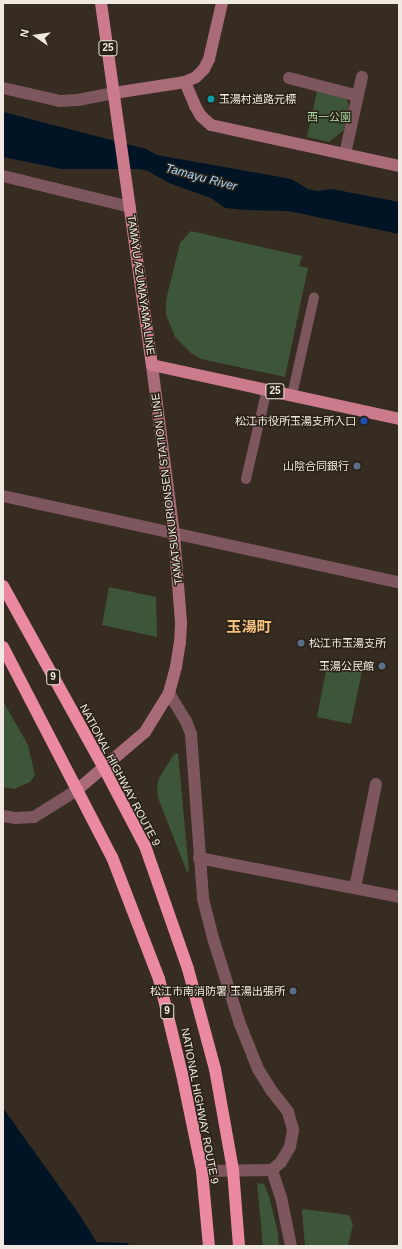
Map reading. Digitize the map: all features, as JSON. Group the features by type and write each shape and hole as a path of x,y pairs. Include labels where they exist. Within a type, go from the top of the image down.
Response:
{"highway":[{"name":"NATIONAL HIGHWAY ROUTE 9","path":"3,586 104,768 145,846 188,969 215,1069 233,1170 239,1246"},
{"name":"NATIONAL HIGHWAY ROUTE 9","path":"3,648 112,857 159,979 182,1074 202,1171 209,1246"}],"main road":[{"name":"TAMAYU AZUMAYAMA LINE","path":"101,3 119,118 152,365 399,419"},
{"path":"114,93 185,82 196,77 207,64 222,3"},
{"path":"185,82 201,116 211,125 399,166"},
{"name":"TAMATSUKURIONSEN STATION LINE","path":"77,790 145,732 158,714 169,693 180,643 181,622 174,534 152,365"}],"street":[{"path":"345,154 362,77"},
{"path":"290,78 358,96"},
{"path":"3,88 60,101 78,100 114,93"},
{"path":"3,176 130,201"},
{"path":"3,496 399,582"},
{"path":"169,693 186,721 191,734 198,858 204,905 240,1024 258,1069 271,1090 288,1112 292,1130 290,1147 281,1162 272,1170 202,1171"},
{"path":"355,888 376,784"},
{"path":"3,816 15,818 34,817 77,790"},
{"path":"198,858 399,896"},
{"path":"272,1170 281,1197 291,1246"}],"lane":[{"path":"292,395 314,297"},
{"path":"246,478 267,389"}],"green space":[{"name":"西一公園","path":"317,91 346,98 349,105 344,130 329,142 307,137"},
{"path":"191,231 302,256 299,266 308,268 285,377 201,359 191,353 175,337 166,315 166,300 180,243"},
{"path":"109,587 156,597 157,637 102,625"},
{"path":"331,659 363,666 351,724 317,717 327,666 329,666"},
{"path":"3,701 28,745 35,775 30,782 14,789 3,787"},
{"path":"178,753 189,871 187,872 158,798 157,789 159,778 174,754"},
{"path":"257,1183 264,1184 269,1196 278,1233 279,1246 263,1246"},
{"path":"303,1209 349,1215 353,1224 348,1246 305,1246"}],"water":[{"name":"Tamayu River","path":"3,112 146,149 157,155 291,179 308,189 317,191 332,189 399,202 399,234 288,211 225,208 211,198 169,183 148,171 139,169 62,169 3,157"},
{"path":"3,1108 79,1214 99,1246 3,1246"}],"waterway":[{"path":"95,1245 126,1246"}],"place":[{"name":"玉湯村道路元標","path":"211,99"},
{"name":"松江市役所玉湯支所入口","path":"364,421"},
{"name":"山陰合同銀行","path":"357,466"},
{"name":"松江市玉湯支所","path":"301,643"},
{"name":"玉湯公民館","path":"382,666"},
{"name":"松江市南消防署 玉湯出張所","path":"293,991"}],"district":[{"name":"玉湯町","path":"249,627"}]}
